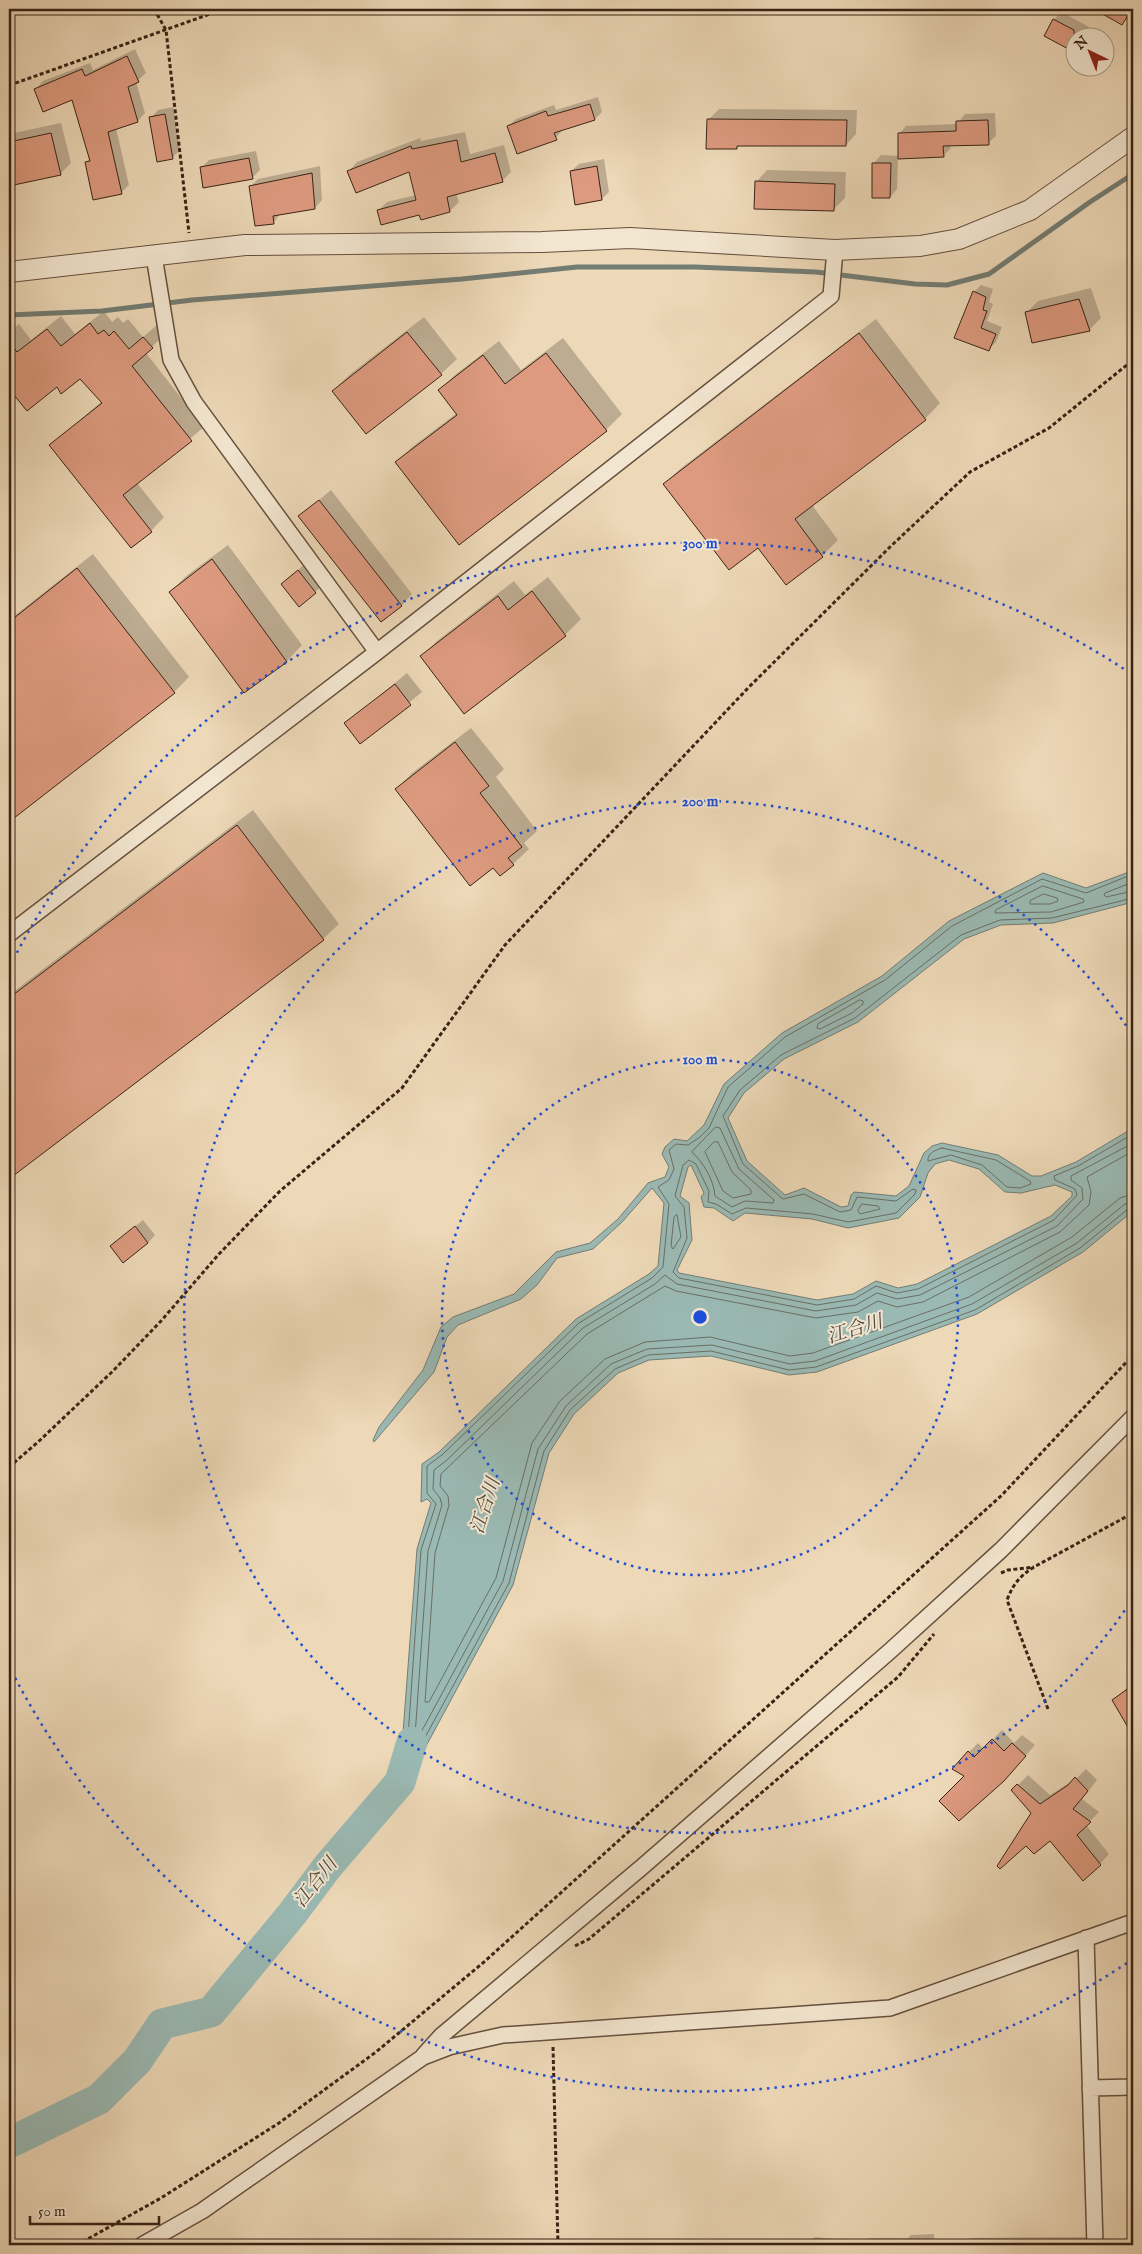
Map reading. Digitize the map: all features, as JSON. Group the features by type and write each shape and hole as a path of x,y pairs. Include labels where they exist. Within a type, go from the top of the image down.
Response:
{"street":[{"path":"9,272 244,246 542,242 630,238 835,250 920,246 959,239 1030,210 1133,137"},
{"path":"9,934 376,652 831,296 835,250"},
{"path":"154,256 164,327 171,360 194,402 376,652"},
{"path":"423,2057 441,2036 642,1867 890,1651 1001,1550 1131,1420"},
{"path":"142,2245 202,2211 423,2057 449,2047 503,2035 890,2008 1133,1922"},
{"path":"1086,1938 1096,2245"},
{"path":"1090,2088 1133,2087"}],"path":[{"path":"154,9 166,30 192,251"},
{"path":"9,83 13,84 224,9"},
{"path":"9,1467 38,1442 134,1350 280,1191 402,1088 505,945 749,687 884,553 970,472 1050,428 1133,360"},
{"path":"77,2245 161,2198 279,2123 376,2052 484,1962 1002,1495 1133,1355"},
{"path":"1048,1709 1007,1600 1011,1588 1020,1576 1034,1566 1133,1513"},
{"path":"1000,1574 1008,1570 1034,1566"},
{"path":"572,1948 589,1939 898,1677 938,1629"},
{"path":"553,2032 558,2245"}],"water":[{"path":"1133,868 1133,902 1053,923 1001,925 964,939 858,1022 784,1059 744,1093 728,1118 747,1161 785,1195 804,1188 841,1207 848,1206 851,1195 854,1192 896,1196 909,1186 924,1153 932,1146 942,1143 998,1155 1032,1176 1041,1176 1076,1162 1133,1128 1133,1211 1083,1252 977,1314 817,1372 789,1375 711,1356 649,1360 618,1373 574,1414 549,1453 513,1585 398,1798 417,1549 431,1503 427,1499 421,1502 422,1464 439,1452 576,1319 649,1274 658,1266 664,1203 652,1188 622,1222 593,1249 557,1258 537,1285 521,1299 458,1325 447,1337 434,1372 374,1442 373,1440 379,1427 423,1370 441,1327 453,1317 514,1294 556,1252 590,1243 618,1219 648,1183 665,1177 669,1167 662,1154 665,1147 674,1139 687,1141 704,1125 724,1084 782,1033 882,976 949,921 1043,873 1086,888 1129,872","holes":["949,1160 979,1169 1005,1192 1021,1193 1055,1185 1072,1192 1072,1196 1051,1216 917,1284 898,1288 876,1281 853,1294 817,1300 679,1273 677,1270 692,1240 689,1203 680,1196 688,1167 691,1165 704,1193 701,1197 704,1207 714,1208 733,1221 745,1213 812,1219 848,1228 899,1218 920,1197 928,1173 935,1164"]}],"building":[{"path":"1094,9 1132,9 1122,25"},
{"path":"1053,19 1070,28 1064,28 1064,47 1044,36"},
{"path":"127,56 139,82 128,87 138,122 108,132 122,194 93,200 85,162 90,161 72,100 43,112 34,89 82,69 85,76"},
{"path":"590,104 595,120 554,133 557,140 517,154 507,126 546,111 548,116"},
{"path":"165,114 173,159 157,162 149,117"},
{"path":"707,119 847,120 846,146 737,146 737,149 706,149"},
{"path":"988,120 989,145 943,146 944,157 898,159 898,133 956,131 956,121"},
{"path":"51,133 61,175 9,186 9,142"},
{"path":"457,140 461,162 495,153 503,182 447,197 450,212 421,220 419,215 381,225 377,210 416,200 409,172 356,193 347,171 411,146 412,149"},
{"path":"249,158 253,179 203,188 200,167"},
{"path":"872,163 891,163 890,198 872,198"},
{"path":"597,166 602,200 575,205 570,171"},
{"path":"312,173 315,209 273,216 274,224 255,226 249,186"},
{"path":"755,181 835,184 834,211 754,209"},
{"path":"973,291 986,297 983,310 987,311 981,328 996,334 989,351 954,338"},
{"path":"1079,299 1090,331 1032,343 1025,312"},
{"path":"90,323 98,334 104,330 109,336 114,331 129,349 143,337 153,348 132,366 192,441 123,495 152,532 131,548 49,445 102,403 80,379 61,394 57,387 27,411 9,389 9,341 17,352 47,329 61,346"},
{"path":"407,332 442,375 366,434 332,391"},
{"path":"859,333 926,420 795,519 823,557 786,585 758,548 729,570 663,484"},
{"path":"546,353 607,431 459,545 395,462 457,415 438,390 483,355 505,384"},
{"path":"319,500 402,606 381,622 298,516"},
{"path":"212,559 287,662 244,693 169,592"},
{"path":"77,568 175,693 9,822 9,622"},
{"path":"298,570 316,593 299,607 281,584"},
{"path":"532,591 566,636 464,714 420,656 498,596 508,610"},
{"path":"395,684 411,705 360,744 344,723"},
{"path":"455,742 489,786 480,793 522,847 508,858 514,865 500,876 493,868 470,886 395,789"},
{"path":"237,825 324,940 9,1179 9,998"},
{"path":"135,1226 148,1243 123,1263 110,1246"},
{"path":"1133,1685 1133,1736 1112,1700"},
{"path":"992,1739 1004,1751 1012,1743 1026,1756 1004,1781 959,1821 939,1801 964,1776 952,1769 968,1751 974,1757"},
{"path":"1075,1777 1088,1791 1073,1809 1091,1822 1077,1835 1101,1865 1083,1881 1050,1841 1034,1854 1026,1846 1000,1869 997,1866 1031,1813 1011,1790 1017,1784 1040,1804 1068,1785"}],"waterway":[{"path":"9,315 102,311 192,300 462,279 577,267 695,267 816,272 915,284 947,285 989,274 1090,202 1133,174"},
{"name":"江合川","path":"9,2143 99,2099 137,2061 162,2024 211,2012 292,1914 328,1866 400,1782 412,1742"}]}
